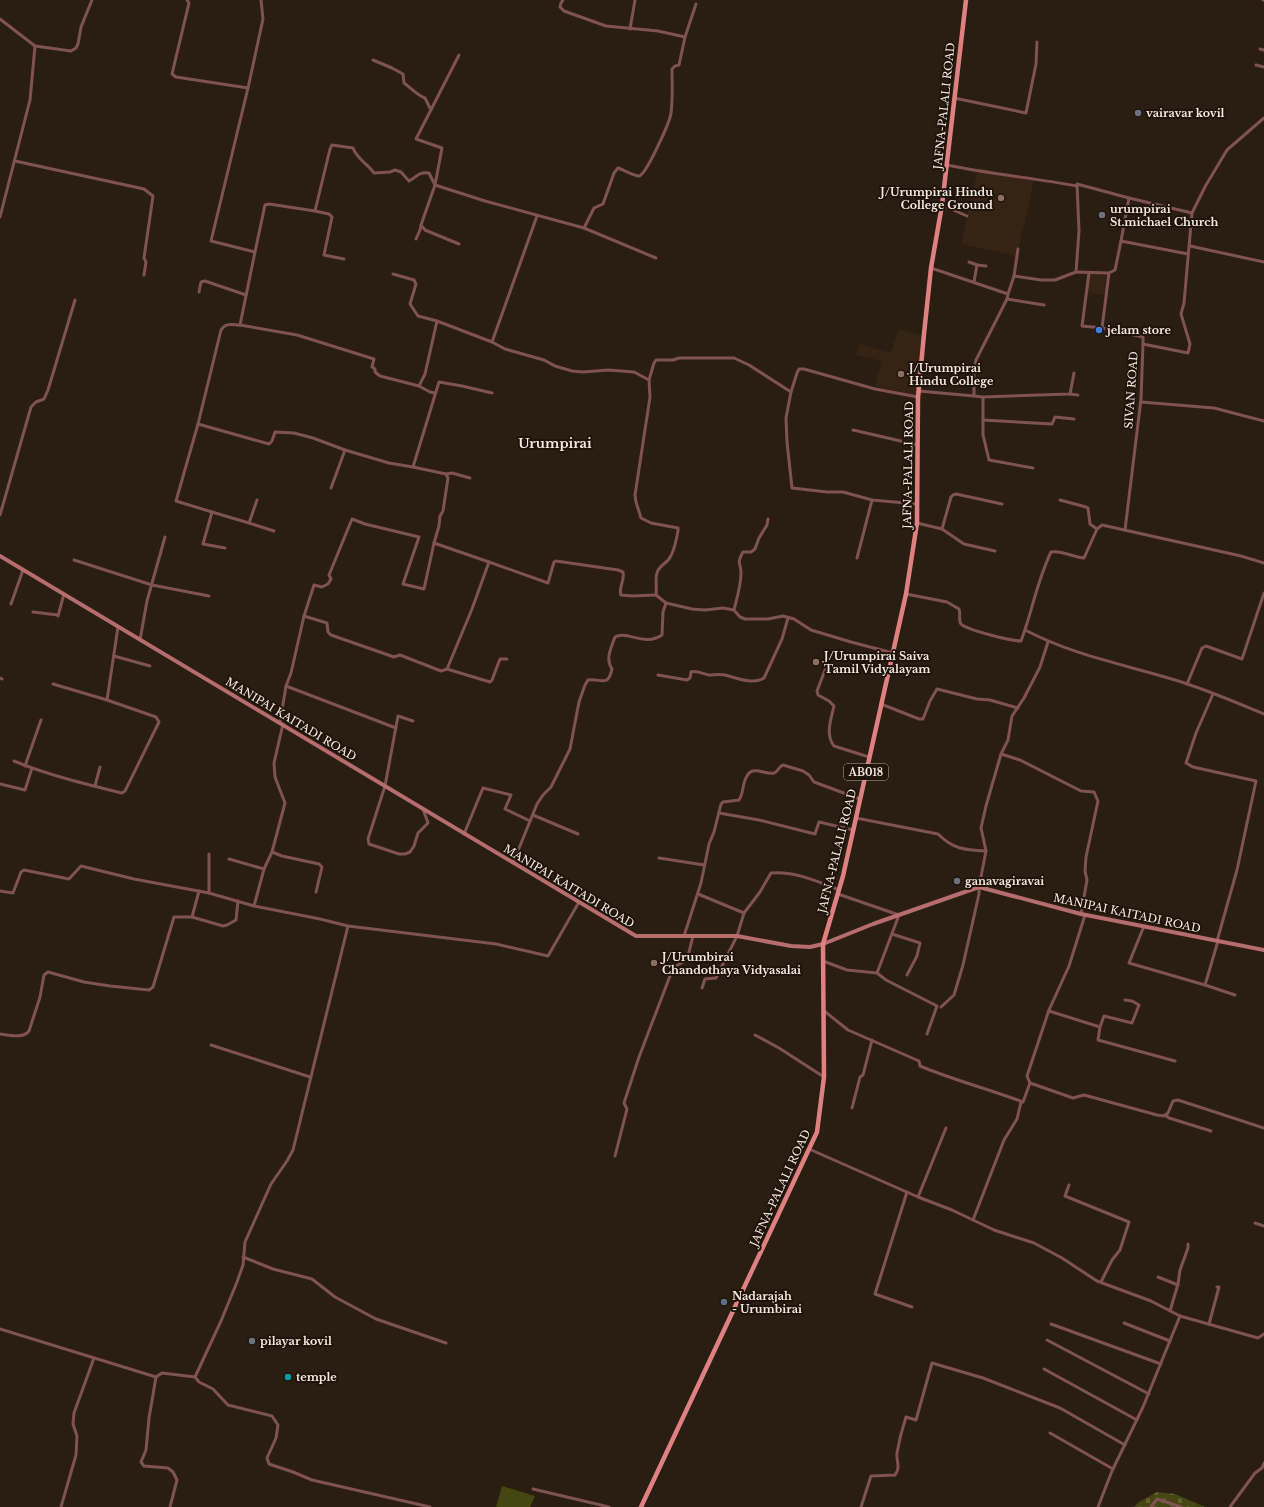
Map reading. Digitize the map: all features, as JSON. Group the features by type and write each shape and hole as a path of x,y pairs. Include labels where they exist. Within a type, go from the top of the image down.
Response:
{"main road":[{"name":"JAFNA-PALALI ROAD","path":"641,1507 817,1132 824,1077 823,944 838,892 856,818 906,594 917,523 918,397 931,268 942,205 966,0"},
{"name":"MANIPAI KAITADI ROAD","path":"0,556 282,723 464,834 636,936 737,936 799,947 823,944 979,887 1083,914 1264,950"}],"street":[{"path":"0,19 35,46 71,51 76,48 81,26 92,0"},
{"path":"187,0 189,3 172,74 176,77 248,88"},
{"path":"255,252 211,241 248,88 262,19 261,0"},
{"path":"563,0 560,7 564,10 606,26 658,31 686,37"},
{"path":"630,28 635,0"},
{"path":"584,228 594,208 602,204 614,172 618,168 638,176 646,170 671,114 672,69 679,65 696,4"},
{"path":"954,98 1026,113 1036,64 1037,42"},
{"path":"0,217 30,100 35,46"},
{"path":"416,239 435,185 442,148 416,140 459,55"},
{"path":"373,60 403,74 404,83 421,97 425,98 431,111"},
{"path":"1256,65 1264,67"},
{"name":"SIVAN ROAD","path":"1124,530 1141,402 1143,344 1188,353 1190,344 1181,314 1185,296 1192,213 1206,185 1227,150 1264,118"},
{"path":"315,211 332,145 353,148 356,156 368,164 374,173 396,170 401,172 409,181 415,178 418,173 429,173 435,185 538,216 584,228 656,258"},
{"path":"15,161 144,189 153,196 144,258 146,262 144,275"},
{"path":"947,166 1077,186 1077,184 1192,213"},
{"path":"1076,272 1079,231 1077,186"},
{"path":"1014,276 1040,280 1055,280 1076,272 1109,273 1115,270 1128,198"},
{"path":"240,325 266,205 269,204 329,214 332,217 324,255 344,259"},
{"path":"942,205 967,216"},
{"path":"492,342 538,216"},
{"path":"421,225 425,230 459,244"},
{"path":"1121,241 1188,254"},
{"path":"1190,246 1264,262"},
{"path":"974,396 974,371 976,360 1007,299 1014,276 1018,250"},
{"path":"969,262 986,266"},
{"path":"974,282 977,265"},
{"path":"931,268 1008,294"},
{"path":"1089,273 1082,326 1102,328 1144,337 1143,344"},
{"path":"1102,328 1109,273"},
{"path":"393,274 414,280 416,284 410,304 418,316 437,321 492,342 505,349 544,360 555,366 572,371 583,372 608,370 634,372 649,380"},
{"path":"198,292 201,282 205,281 246,295"},
{"path":"1007,299 1044,305"},
{"path":"0,515 31,407 36,402 44,399 48,390 75,300"},
{"path":"419,386 425,374 437,321"},
{"path":"274,531 176,501 198,424 221,330 224,326 227,324 240,325 297,334 374,359 372,367 380,376 419,386 435,393"},
{"path":"656,595 657,571 669,559 678,531 676,527 651,523 641,518 635,495 650,397 649,380 654,363 656,360 673,360 679,358 734,358 791,392"},
{"path":"917,504 872,500 843,492 827,492 792,488 786,418 791,392 799,369 804,369 875,389 918,397"},
{"path":"1070,394 1074,374"},
{"path":"413,467 439,382 492,393"},
{"path":"919,391 983,397 1078,395"},
{"path":"983,397 983,435 989,460 1033,468"},
{"path":"1141,402 1214,408 1264,422"},
{"path":"983,420 1052,424 1055,417 1074,419"},
{"path":"198,424 269,444 272,441 275,432 294,433 389,463 446,474 452,473 470,478"},
{"path":"853,430 918,445"},
{"path":"331,488 345,450"},
{"path":"254,906 264,869 272,852 285,803 275,777 274,763 282,723 286,686 291,673 304,616 314,585 322,587 328,584 331,579 329,575 352,519 419,538 403,584 424,589 440,516 443,511 448,478 446,474"},
{"path":"942,529 951,497 953,495 956,494 1002,504"},
{"path":"249,523 256,500"},
{"path":"857,558 872,500"},
{"path":"1060,500 1088,508 1090,524 1097,529"},
{"path":"212,512 203,544 225,548"},
{"path":"734,610 741,572 738,564 739,558 743,552 751,552 755,549 768,519"},
{"path":"917,523 942,529 964,544 995,551"},
{"path":"906,594 947,602 959,609 959,619 961,624 978,631 1013,641 1021,641 1034,595 1051,552 1058,551 1077,558 1084,558 1097,529 1102,525 1241,556 1264,563"},
{"path":"140,640 152,585 165,537"},
{"path":"434,543 548,584 554,562 556,561 618,570 623,572 624,578 620,589 621,595 656,595 666,604 698,609 723,608 734,610 740,617 745,619 768,619 783,616 794,619 811,630 892,653"},
{"path":"74,560 152,585 209,596"},
{"path":"447,669 472,609 489,562"},
{"path":"11,604 23,570"},
{"path":"1187,684 1202,648 1206,646 1242,659 1264,593"},
{"path":"34,612 58,616 64,594"},
{"path":"513,863 537,804 559,774 570,749 579,702 585,685 588,680 602,682 607,681 612,669 608,664 608,659 617,635 640,639 657,638 662,635 663,612 666,604"},
{"path":"304,616 327,623 328,632 330,635 371,650 394,657 400,655 441,671 447,669 490,682 500,659 507,659"},
{"path":"658,675 688,680 691,672 694,671 708,675 723,675 740,680 761,680 764,678 782,639 788,618"},
{"path":"107,700 118,627"},
{"path":"1025,630 1048,642 1084,655 1187,684 1264,714"},
{"path":"941,1007 954,995 963,965 979,894 986,851 981,828 986,806 1002,754 1008,740 1012,716 1024,698 1040,667 1048,642"},
{"path":"114,656 150,666"},
{"path":"827,665 817,692 818,695 829,701 834,706 829,729 830,741 834,746 869,757"},
{"path":"14,761 25,766 122,793 125,791 159,722 156,717 107,700 53,684"},
{"path":"286,686 396,728"},
{"path":"881,704 919,719 923,719 930,701 937,689 977,699 990,700 1018,708"},
{"path":"1205,985 1237,870 1256,782 1193,767 1186,762 1196,732 1213,694"},
{"path":"413,721 398,716 385,786 368,839 369,844 399,854 410,852 414,846 418,833 428,823 423,809"},
{"path":"25,766 41,720"},
{"path":"973,1220 1004,1140 1017,1119 1021,1102 1023,1102 1030,1083 1027,1076 1049,1011 1069,966 1083,914 1087,880 1085,871 1086,857 1098,801 1094,792 1081,791 1020,760 1002,754"},
{"path":"684,936 698,894 709,844 723,802 739,800 746,777 750,772 754,770 773,773 784,765 809,775 814,782 860,799"},
{"path":"95,786 100,766"},
{"path":"0,784 25,790 32,768"},
{"path":"464,834 483,788 511,795 505,809 530,821"},
{"path":"719,813 759,820 815,834 819,822 853,830"},
{"path":"533,815 578,834"},
{"path":"856,818 938,834 947,843 958,848 972,851 986,851"},
{"path":"272,852 282,856 319,864 322,867 316,892"},
{"path":"209,893 210,854"},
{"path":"658,858 704,865"},
{"path":"229,859 264,869"},
{"path":"0,891 13,893 20,872 24,870 69,879 81,866 134,879 209,893 254,906 348,926 496,944 548,956 578,902"},
{"path":"702,988 705,979 716,978 737,936 744,913 760,892 770,873 781,872 809,878 838,892 899,915 877,973"},
{"path":"192,917 199,891"},
{"path":"698,894 744,913"},
{"path":"0,1034 20,1036 26,1035 29,1031 40,997 44,975 48,972 84,982 149,990 153,987 174,917 192,917 223,926 227,925 236,920 238,901"},
{"path":"195,1377 237,1282 243,1265 245,1242 271,1184 288,1161 292,1150 348,926"},
{"path":"1144,926 1129,963 1205,985 1235,996"},
{"path":"892,934 920,943 917,956 908,975"},
{"path":"615,1156 627,1109 624,1103 637,1062 674,966 687,960 693,936"},
{"path":"823,961 846,970 877,973 886,980 937,1006 927,1034"},
{"path":"1125,1000 1132,1001 1139,1005 1132,1023 1104,1016 1100,1027 1098,1040 1175,1061"},
{"path":"823,1010 848,1030 900,1051 919,1061 920,1066 941,1075 993,1091 1021,1102"},
{"path":"1049,1011 1100,1027"},
{"path":"755,1035 779,1048 824,1077"},
{"path":"852,1108 860,1077 863,1075 868,1059 872,1040"},
{"path":"211,1045 310,1077"},
{"path":"1030,1083 1073,1098 1084,1095 1157,1115 1165,1115 1169,1118 1211,1131"},
{"path":"1165,1115 1168,1113 1173,1101 1178,1100 1264,1128"},
{"path":"918,1197 946,1128"},
{"path":"809,1149 994,1230 1034,1242 1101,1282 1151,1301 1180,1316 1258,1338 1264,1334"},
{"path":"1069,1185 1065,1196 1129,1222 1120,1250 1112,1260 1101,1282"},
{"path":"907,1192 875,1294 912,1307"},
{"path":"1255,1223 1264,1226"},
{"path":"1170,1311 1188,1244"},
{"path":"243,1257 273,1269 312,1279 335,1296 376,1319 446,1343"},
{"path":"1158,1277 1178,1285"},
{"path":"1209,1324 1220,1287 1216,1287"},
{"path":"1098,1507 1149,1394 1180,1316"},
{"path":"1124,1323 1170,1341"},
{"path":"1051,1324 1161,1364"},
{"path":"0,1329 156,1377"},
{"path":"1047,1340 1149,1394"},
{"path":"61,1507 76,1455 77,1436 73,1424 74,1413 94,1358"},
{"path":"861,1507 871,1476 896,1475 898,1472 899,1466 897,1455 903,1425 906,1417 916,1420 932,1362 983,1378 1060,1408 1125,1445"},
{"path":"1044,1369 1137,1420"},
{"path":"170,1507 177,1480 173,1472 168,1468 144,1466 141,1462 146,1450 149,1418 156,1377 162,1373 195,1377 199,1382 213,1389 228,1405 272,1416 278,1425 276,1438 267,1458 269,1464 312,1480 430,1507"},
{"path":"1050,1433 1114,1469"},
{"path":"1230,1507 1255,1473 1262,1468 1264,1463"},
{"path":"533,1489 609,1507"},
{"path":"1151,1507 1158,1499 1181,1507"}],"shaded area":[{"name":"J/Urumpirai Hindu College Ground","path":"978,168 1034,180 1017,256 961,244"},
{"path":"1089,273 1109,273 1107,296 1087,292"},
{"name":"J/Urumpirai Hindu College","path":"899,329 926,336 922,399 875,386 882,361 856,355 859,344 891,353"}],"green space":[{"path":"502,1486 535,1496 530,1507 496,1507"},
{"path":"1157,1492 1175,1494 1205,1507 1134,1507 1139,1502"}],"place":[{"name":"vairavar kovil","path":"1138,113"},
{"name":"J/Urumpirai Hindu College Ground","path":"1001,198"},
{"name":"urumpirai St.michael Church","path":"1102,215"},
{"name":"jelam store","path":"1099,330"},
{"name":"J/Urumpirai Hindu College","path":"901,374"},
{"name":"J/Urumpirai Saiva Tamil Vidyalayam","path":"816,662"},
{"name":"ganavagiravai","path":"957,881"},
{"name":"J/Urumbirai Chandothaya Vidyasalai","path":"654,963"},
{"name":"Nadarajah - Urumbirai","path":"724,1302"},
{"name":"pilayar kovil","path":"252,1341"},
{"name":"temple","path":"288,1377"}],"district":[{"name":"Urumpirai","path":"555,443"}]}
